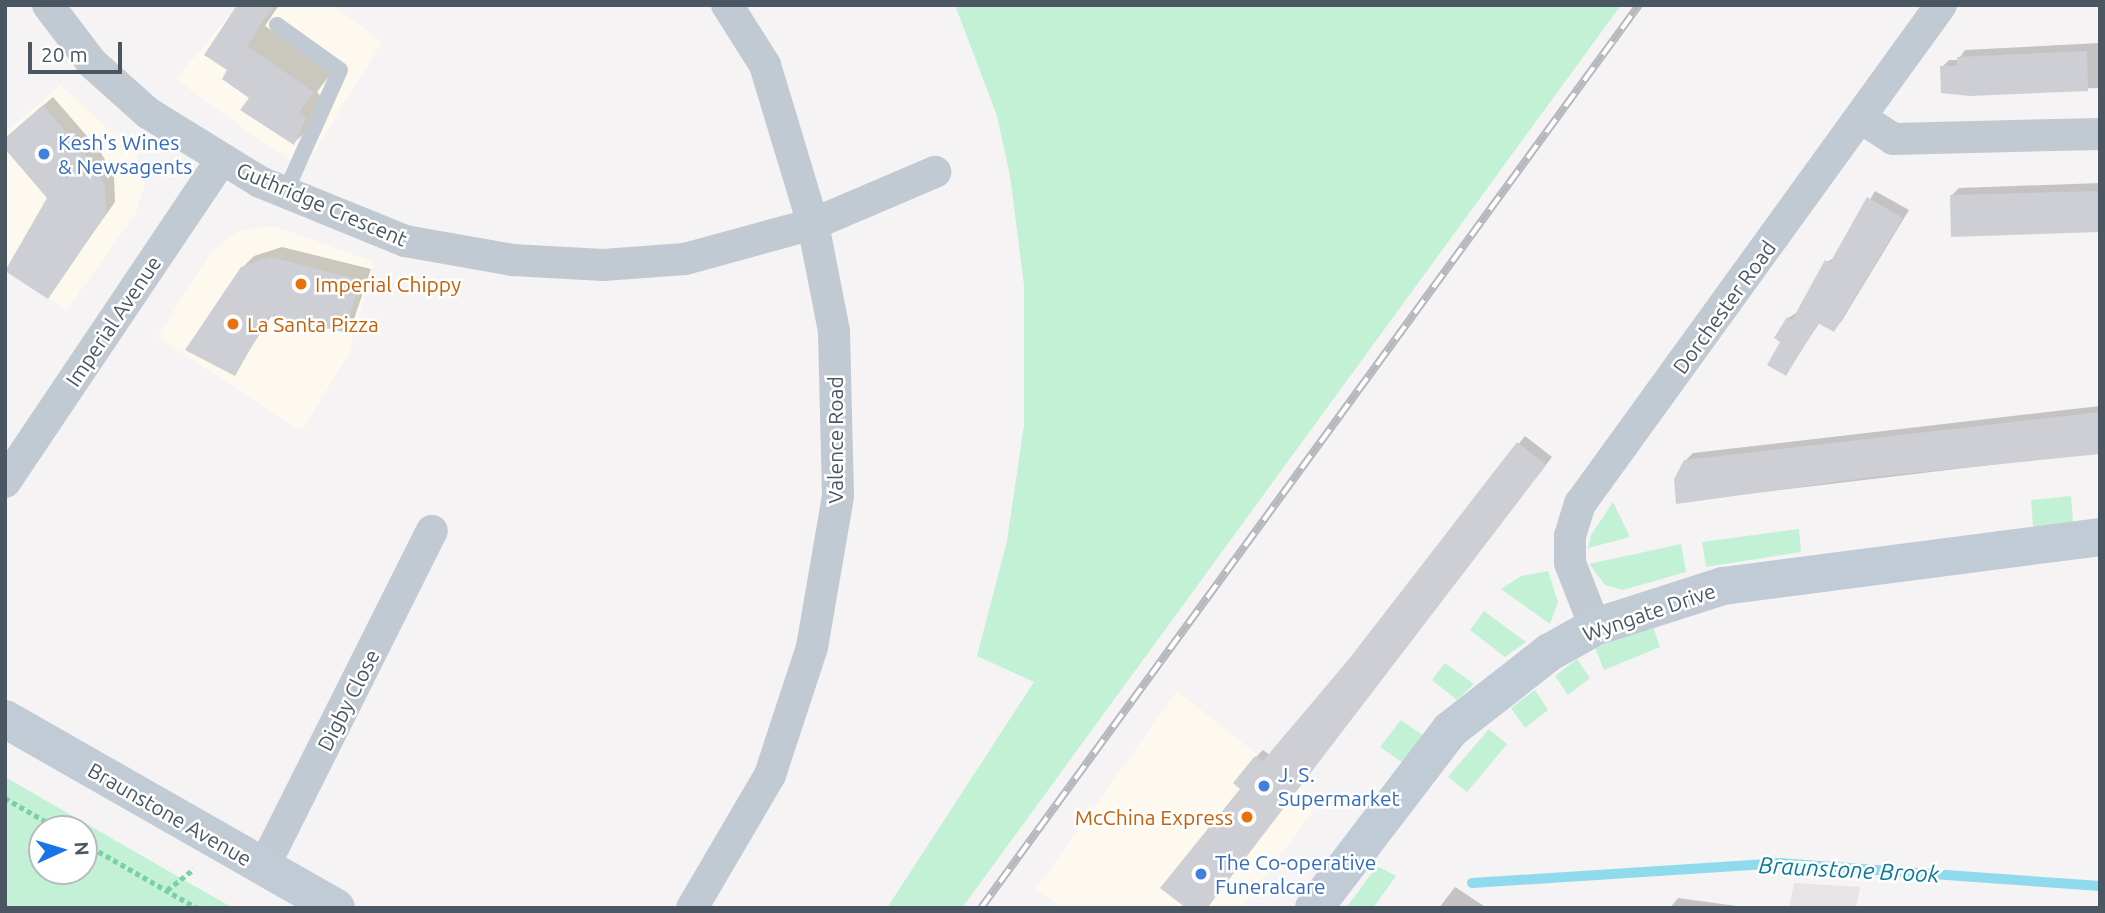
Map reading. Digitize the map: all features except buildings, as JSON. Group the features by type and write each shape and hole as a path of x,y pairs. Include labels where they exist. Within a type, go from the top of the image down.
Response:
{"street":[{"name":"Guthridge Crescent","path":"48,5 92,63 138,105 221,161 285,193 405,242 513,260 603,265 685,259 813,224 936,172"},
{"name":"Valence Road","path":"692,908 770,775 812,648 838,496 834,331 813,224 765,65 727,5"},
{"name":"Dorchester Road","path":"1595,626 1570,563 1570,536 1580,504 1941,5"},
{"path":"1861,118 1893,139 2100,134"},
{"name":"Imperial Avenue","path":"5,482 221,161"},
{"name":"Digby Close","path":"263,868 432,531"},
{"name":"Wyngate Drive","path":"1314,908 1450,730 1550,652 1595,626 1723,586 2100,537"},
{"name":"Braunstone Avenue","path":"5,719 336,908"}],"lane":[{"path":"277,25 340,70 285,193"}],"path":[{"path":"5,799 34,815"},
{"path":"98,852 197,908"},
{"path":"166,890 194,869"}],"shaded area":[{"path":"238,5 332,5 382,42 305,167 262,142 176,79"},
{"path":"60,85 134,153 146,182 136,213 67,310 5,271 5,133"},
{"path":"274,226 374,262 349,353 302,431 157,337 211,253 239,231"},
{"path":"1177,691 1319,803 1241,908 1063,908 1036,889"},
{"path":"1794,883 1860,887 1856,908 1789,908"}],"green space":[{"path":"955,5 1621,5 962,908 887,908 1034,682 977,656 1007,541 1024,425 1024,285 1010,176 997,116"},
{"path":"2071,496 2073,522 2033,527 2031,500"},
{"path":"1613,502 1630,537 1588,548 1591,535"},
{"path":"1799,529 1801,552 1706,567 1702,542"},
{"path":"1681,544 1686,572 1623,590 1605,585 1589,564"},
{"path":"1548,571 1558,602 1550,624 1501,589 1521,576"},
{"path":"1484,611 1526,642 1505,657 1470,630"},
{"path":"1653,626 1660,647 1604,670 1595,648"},
{"path":"1577,659 1590,678 1568,695 1555,676"},
{"path":"1445,663 1474,684 1457,700 1432,680"},
{"path":"1535,690 1548,710 1525,728 1511,708"},
{"path":"1401,720 1425,737 1403,763 1380,747"},
{"path":"1489,729 1507,744 1467,792 1448,777"},
{"path":"5,777 71,815 28,815 28,885 98,885 98,830 233,908 5,908"},
{"path":"1377,866 1396,876 1373,908 1346,908"}],"waterway":[{"name":"Braunstone Brook","path":"1472,883 1778,863 2100,886"}],"railway":[{"path":"981,908 1639,5"}],"place":[{"name":"Kesh's Wines & Newsagents","path":"44,154"},
{"name":"Imperial Chippy","path":"301,284"},
{"name":"La Santa Pizza","path":"233,324"},
{"name":"J. S. Supermarket","path":"1264,786"},
{"name":"McChina Express","path":"1247,817"},
{"name":"The Co-operative Funeralcare","path":"1201,874"}]}
